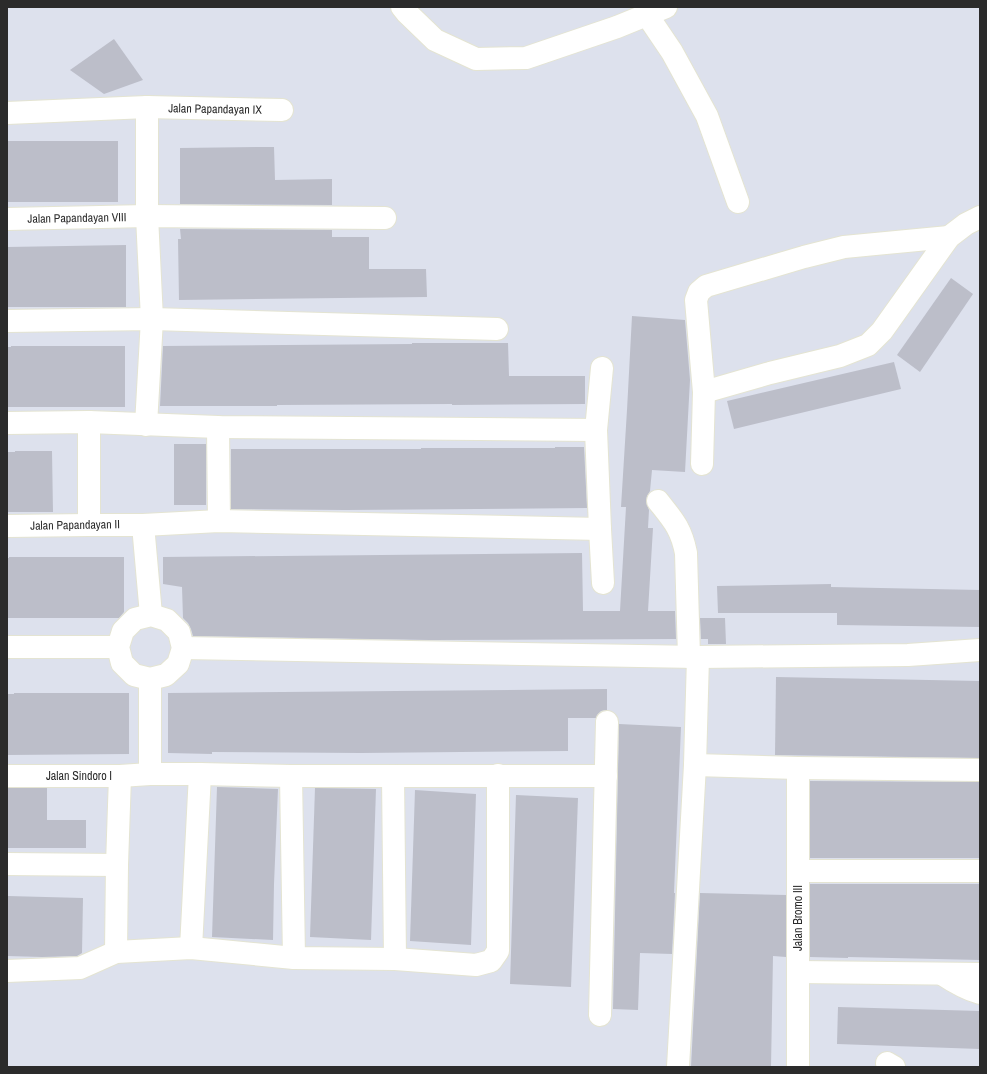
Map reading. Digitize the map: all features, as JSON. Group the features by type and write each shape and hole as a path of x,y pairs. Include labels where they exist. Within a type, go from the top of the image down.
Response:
{"street":[{"path":"402,7 435,40 476,59 526,58 617,27 656,11 672,52 707,116 738,202"},
{"path":"146,425 152,319 147,216 147,107"},
{"name":"Jalan Papandayan IX","path":"7,113 147,107 282,110"},
{"name":"Jalan Papandayan VIII","path":"7,220 147,216 385,218"},
{"path":"704,392 770,373 840,356 868,345 882,331 948,237 966,224 980,217"},
{"path":"702,464 704,392 696,300 699,292 706,286 804,257 844,247 948,237"},
{"path":"7,321 152,319 497,329"},
{"path":"602,368 596,430 604,583"},
{"path":"89,422 89,525"},
{"path":"7,423 89,422 218,427 596,430"},
{"path":"218,427 219,521"},
{"path":"658,501 679,530 686,552 694,657 695,765 678,1067"},
{"name":"Jalan Papandayan II","path":"7,526 143,525 219,521 600,529"},
{"path":"143,525 151,615"},
{"path":"151,615 167,620 179,632 183,648 178,664 166,675 150,679 134,675 122,663 118,647 123,631 135,619 151,615"},
{"path":"7,647 118,647"},
{"path":"183,648 694,657 908,654 980,650"},
{"path":"150,679 150,774"},
{"path":"600,1015 607,722"},
{"path":"695,765 980,770"},
{"name":"Jalan Bromo III","path":"798,768 798,1067"},
{"path":"191,948 200,774"},
{"name":"Jalan Sindoro I","path":"7,776 200,774 291,776 606,776"},
{"path":"7,971 80,968 116,952 191,948 294,958 395,959 476,965 491,961 498,951 498,775"},
{"path":"116,952 120,776"},
{"path":"291,776 294,958"},
{"path":"393,776 395,959"},
{"path":"7,864 117,864"},
{"path":"798,871 980,871"},
{"path":"798,972 980,974"},
{"path":"940,973 960,985 980,994"}],"building":[{"path":"114,39 143,80 104,94 70,70"},
{"path":"7,141 118,141 118,202 7,202"},
{"path":"274,147 275,180 332,179 332,205 180,204 180,148"},
{"path":"180,229 332,230 332,237 369,237 369,269 426,269 427,297 179,300 178,239 181,239"},
{"path":"126,245 126,307 7,307 7,247"},
{"path":"951,278 973,294 920,372 897,355"},
{"path":"632,316 685,320 690,380 685,472 652,470 650,491 646,502 649,510 648,528 653,528 648,611 675,611 676,639 430,640 193,636 188,623 183,618 182,587 163,584 163,557 582,553 583,611 620,611 626,507 621,507"},
{"path":"508,343 509,376 585,376 585,404 160,406 163,346"},
{"path":"125,346 125,407 7,407 7,347"},
{"path":"894,362 901,389 734,429 727,401"},
{"path":"174,444 206,444 206,505 174,505"},
{"path":"584,447 587,508 345,510 231,509 231,449"},
{"path":"52,451 53,512 7,512 7,452"},
{"path":"124,557 124,612 119,618 7,618 7,558"},
{"path":"831,584 831,587 980,590 980,627 837,625 837,613 718,613 717,586"},
{"path":"700,618 725,618 726,644 708,644 708,639 701,639"},
{"path":"776,677 980,681 980,758 775,755"},
{"path":"607,689 607,710 601,711 596,718 568,718 568,751 361,753 212,752 212,754 168,753 168,693"},
{"path":"129,693 129,754 7,755 7,694"},
{"path":"619,724 681,727 672,954 640,953 638,1010 613,1009"},
{"path":"810,781 980,782 980,858 810,858"},
{"path":"217,787 278,789 273,940 212,937"},
{"path":"7,788 47,788 47,820 86,820 86,848 7,848"},
{"path":"315,788 376,789 371,940 310,937"},
{"path":"415,790 476,794 471,945 410,941"},
{"path":"516,795 578,798 571,987 510,984"},
{"path":"810,884 980,884 980,960 810,957"},
{"path":"700,893 786,895 786,957 773,956 771,1067 691,1067"},
{"path":"8,896 83,898 82,953 77,956 7,956"},
{"path":"838,1007 980,1011 980,1049 837,1044"}]}
